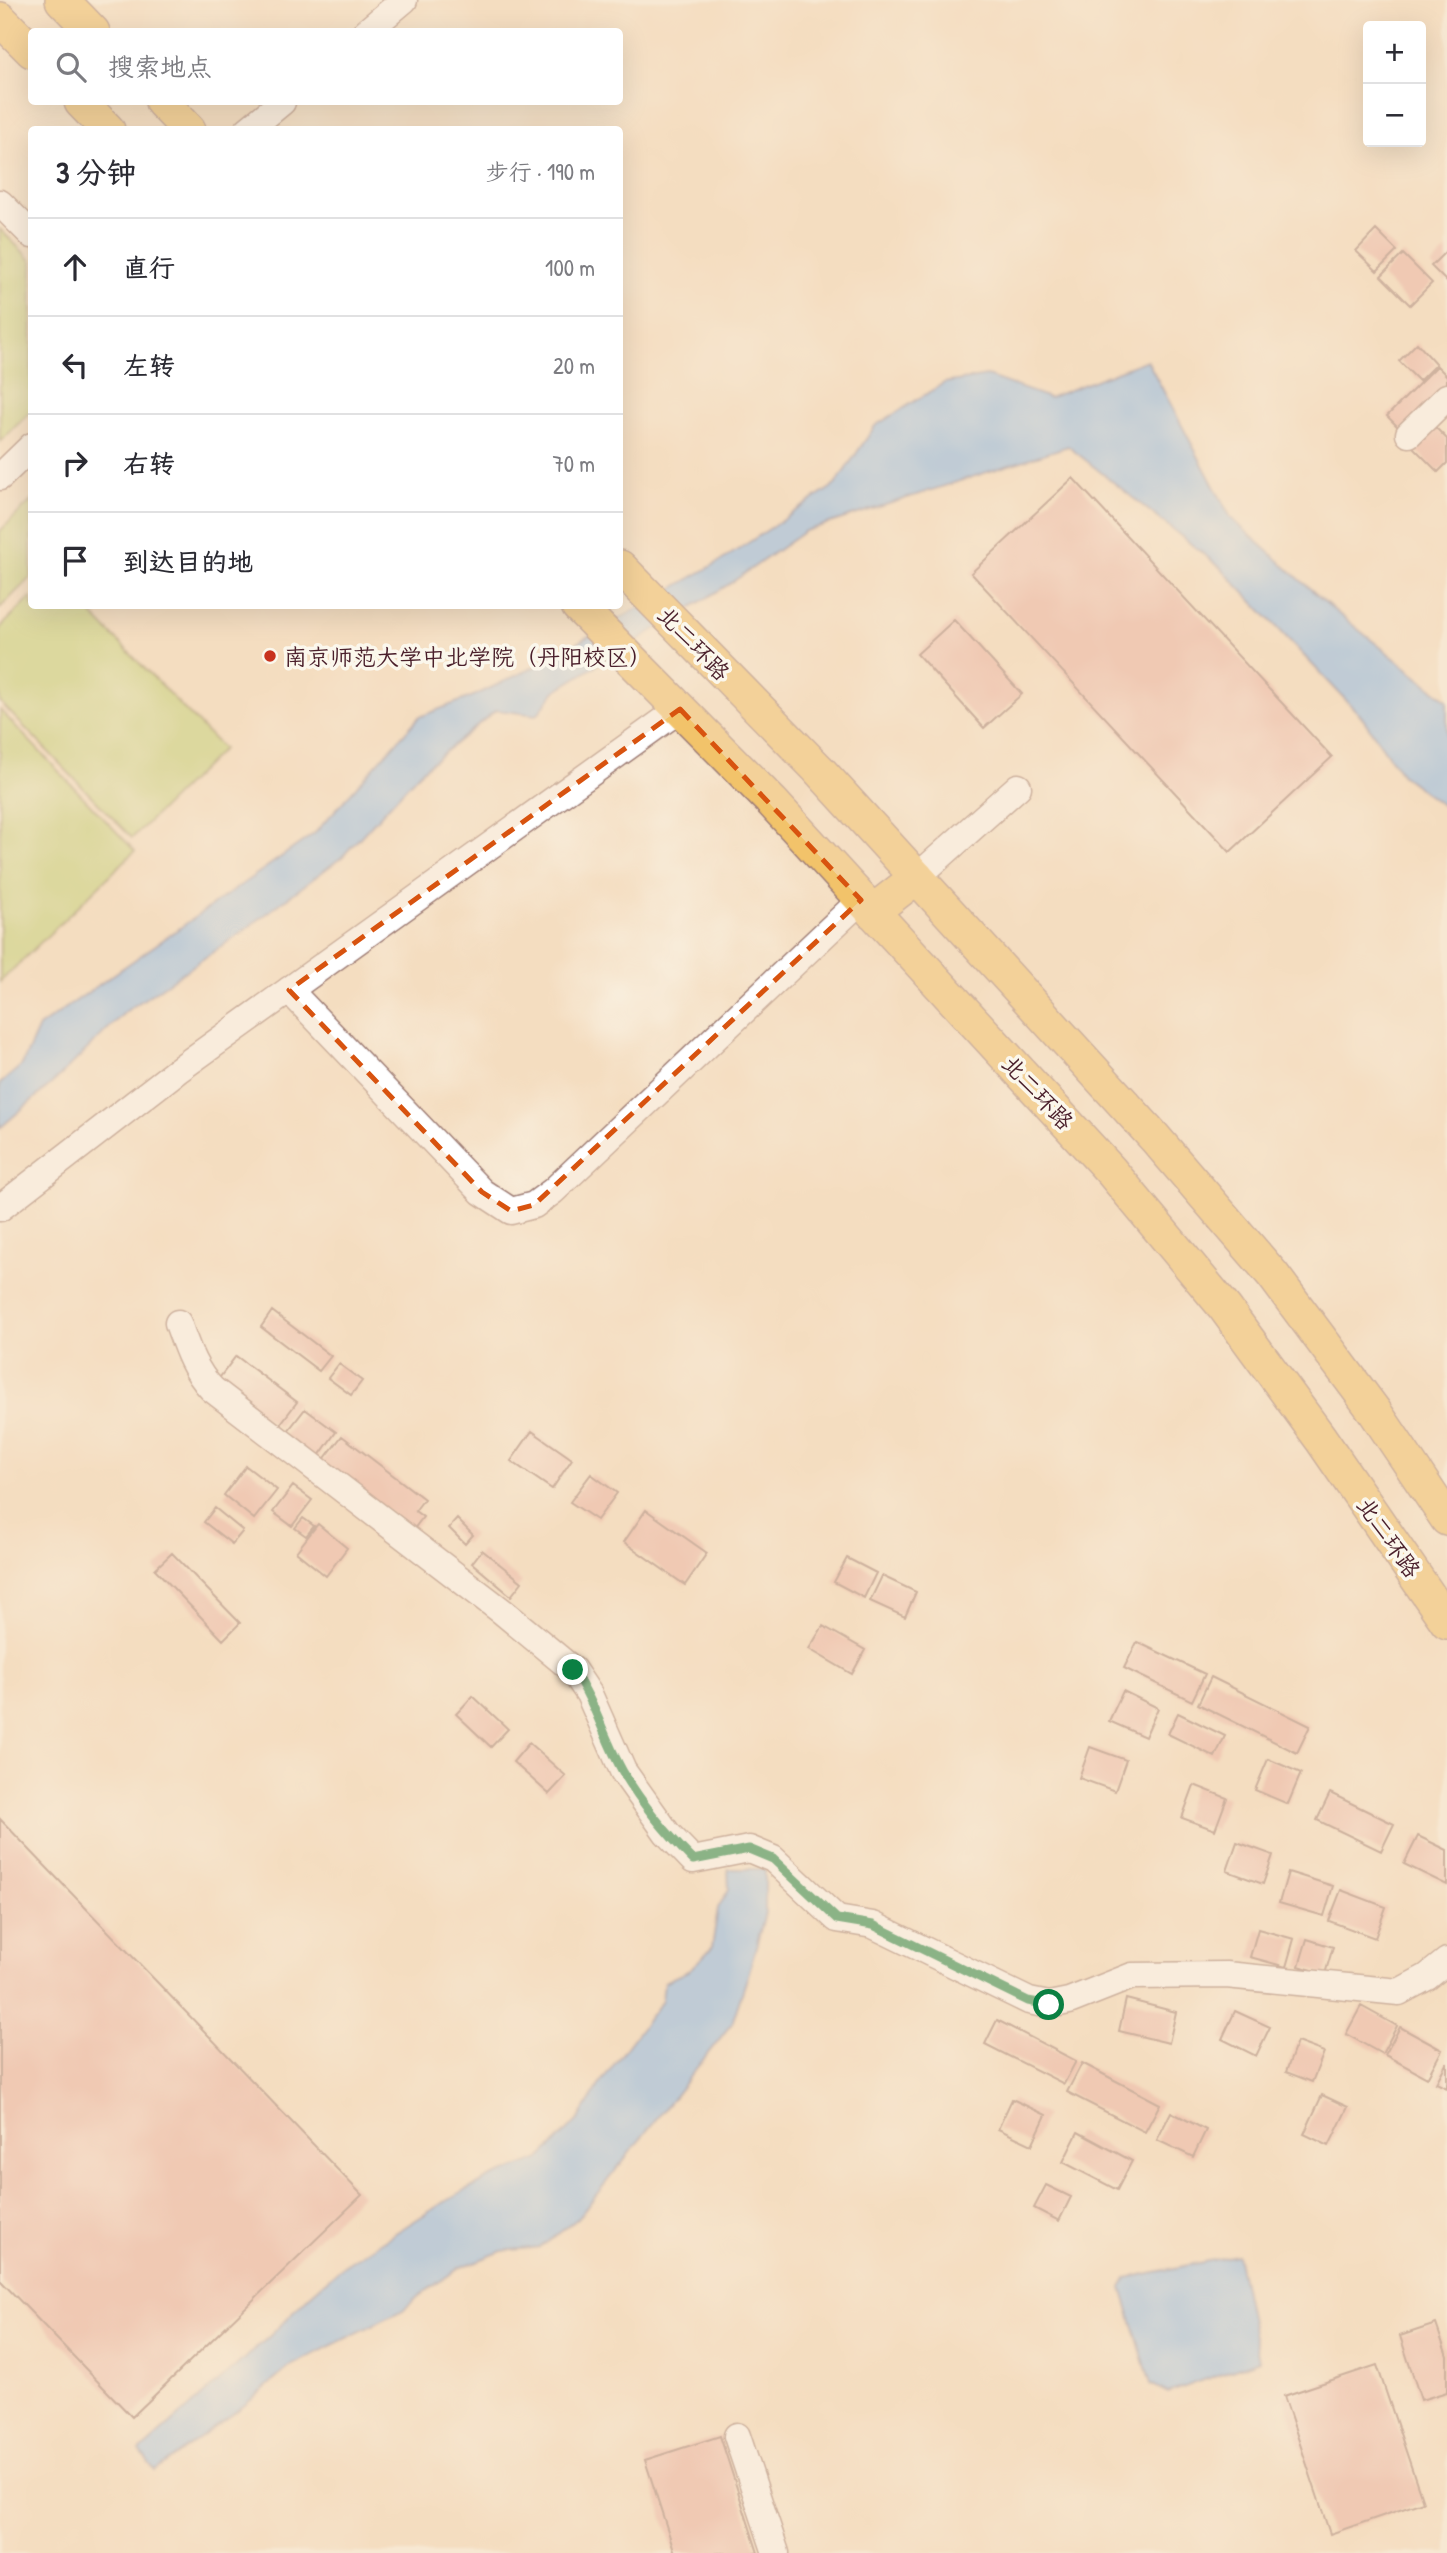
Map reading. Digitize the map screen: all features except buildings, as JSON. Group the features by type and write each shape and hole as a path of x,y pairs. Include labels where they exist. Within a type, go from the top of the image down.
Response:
{"main road":[{"path":"62,0 89,28"},
{"path":"0,19 28,47"},
{"path":"84,105 104,126"},
{"path":"165,105 185,126"},
{"name":"北二环路","path":"623,570 818,769 1155,1138 1273,1275 1375,1412 1447,1519"},
{"name":"北二环路","path":"588,616 772,802 1111,1171 1225,1308 1321,1439 1447,1622"},
{"path":"867,906 917,877"}],"street":[{"path":"371,28 404,0"},
{"path":"253,126 278,105"},
{"path":"0,203 28,231"},
{"path":"1409,434 1447,397"},
{"path":"0,477 28,450"},
{"path":"0,1208 178,1070 680,709"},
{"path":"917,877 1018,787"},
{"path":"289,990 482,1192 511,1211 534,1205 553,1191 867,906"},
{"path":"178,1323 191,1361 212,1390 482,1596 573,1670 589,1694 623,1771 667,1833 693,1860 749,1849 773,1859 837,1919 873,1925 1028,2001 1049,2005 1069,2001 1132,1976 1226,1975 1399,1992 1427,1977 1447,1961"},
{"path":"737,2437 776,2553"}],"highlighted area":[{"path":"680,709 861,900 534,1205 511,1211 482,1192 289,990"}],"green space":[{"path":"0,229 28,257 28,414 0,442"},
{"path":"28,504 28,580 0,608 0,531"},
{"path":"28,600 28,609 87,609 223,749 132,838 0,702 0,628"},
{"path":"0,710 135,851 0,982"}],"water":[{"path":"1147,360 1231,518 1335,611 1447,700 1447,809 1402,775 1361,716 1221,568 1068,446 805,531 731,583 555,691 537,715 496,710 420,772 342,857 238,935 125,1012 58,1078 0,1128 0,1084 22,1065 39,1027 315,833 419,717 476,695 538,665 724,559 835,485 875,426 944,383 987,376 1049,398"},
{"path":"728,1869 765,1869 765,1913 732,2023 577,2219 541,2247 502,2251 459,2268 403,2310 292,2365 246,2404 155,2471 140,2451 272,2334 342,2267 441,2204 489,2178 540,2159 579,2119 601,2082 662,2000 664,1982 688,1971 712,1948 718,1908 729,1889"},
{"path":"1237,2255 1259,2360 1168,2393 1151,2384 1122,2288 1127,2278"}],"place":[{"name":"南京师范大学中北学院（丹阳校区）","path":"270,656"}],"route":[{"path":"573,1670 589,1694 623,1771 667,1833 693,1860 749,1849 773,1859 837,1919 873,1925 1028,2001 1049,2005"}]}
